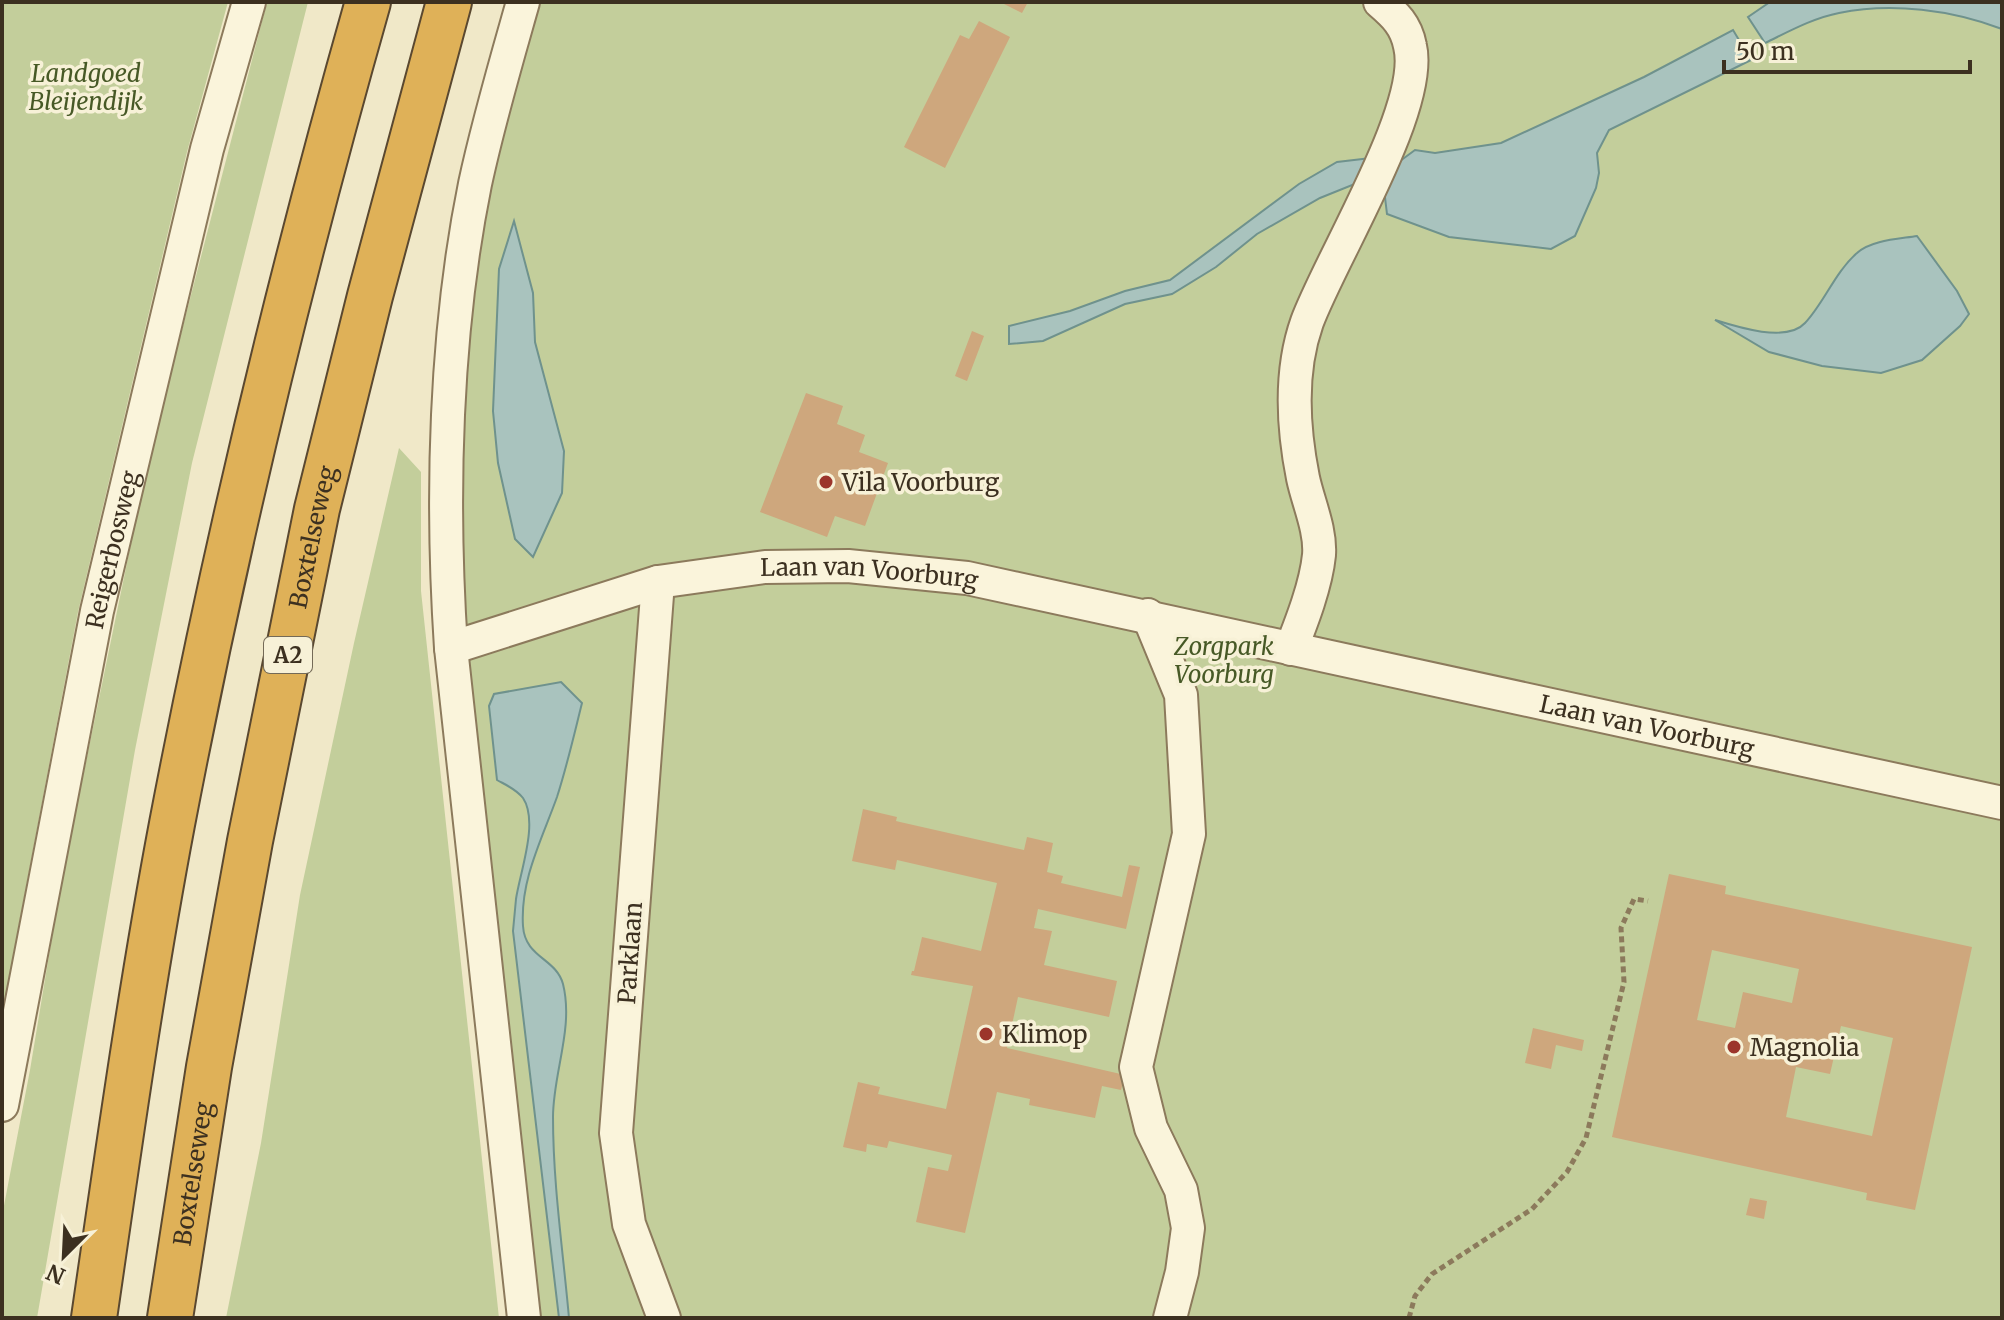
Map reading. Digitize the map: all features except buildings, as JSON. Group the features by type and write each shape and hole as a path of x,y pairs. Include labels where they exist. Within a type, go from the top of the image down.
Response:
{"highway":[{"path":"94,1318 133,1054 172,825 240,493 295,269 368,2"},
{"name":"Boxtelseweg","path":"170,1318 209,1067 250,841 314,524 370,296 449,2"}],"street":[{"name":"Reigerbosweg","path":"2,1105 97,611 207,149 249,2"},
{"path":"523,2 475,184 456,306 447,480 447,580 451,648 524,1318"},
{"path":"1291,649 1305,612 1319,554 1296,426 1296,372 1301,339 1314,303 1386,153 1411,85 1411,47 1400,19 1380,2"},
{"name":"Laan van Voorburg","path":"451,648 658,582 765,567 848,566 967,578 1148,615 1291,649 1908,780 2002,803"},
{"name":"Parklaan","path":"658,582 616,1133 629,1224 664,1318"},
{"path":"1148,615 1181,695 1189,834 1136,1067 1151,1128 1181,1190 1188,1228 1182,1272 1170,1318"}],"path":[{"path":"1409,1318 1415,1296 1432,1274 1532,1209 1567,1172 1586,1138 1624,982 1621,928 1634,899 1648,901"}],"green space":[{"name":"Landgoed Bleijendijk","path":"2,2 228,2 187,152 78,612 2,1014"},
{"path":"267,2 308,2 192,463 135,750 37,1318 2,1318 2,1216 61,883 148,461"},
{"name":"Zorgpark Voorburg","path":"523,2 2002,2 2002,1318 524,1318 447,466 502,76"},
{"path":"399,448 421,472 421,591 499,1318 226,1318 261,1143 300,895"}],"water":[{"path":"1770,2 2002,2 2002,29 1942,13 1880,8 1829,15 1765,43 1748,17"},
{"path":"1733,30 1751,60 1609,130 1597,153 1599,173 1596,188 1575,236 1551,249 1449,237 1387,214 1384,189 1357,183 1320,198 1257,234 1216,267 1172,294 1125,304 1043,341 1009,344 1009,326 1170,280 1299,184 1337,162 1371,158 1396,164 1415,150 1435,153 1501,143 1644,77"},
{"path":"514,221 533,293 535,342 564,451 562,493 533,557 515,539 498,463 493,411 499,269"},
{"path":"1917,236 1957,291 1969,314 1922,360 1881,373 1822,366 1769,352 1715,320 1762,332 1797,329 1812,315 1842,269 1857,253 1877,243"},
{"path":"561,682 582,703 561,785 528,876 523,926 529,945 559,975 566,1001 565,1034 554,1100 553,1142 569,1318 559,1318 513,931 529,820 523,798 497,780 489,706 494,694"}],"place":[{"name":"Vila Voorburg","path":"826,482"},
{"name":"Klimop","path":"986,1034"},
{"name":"Magnolia","path":"1734,1047"}]}
